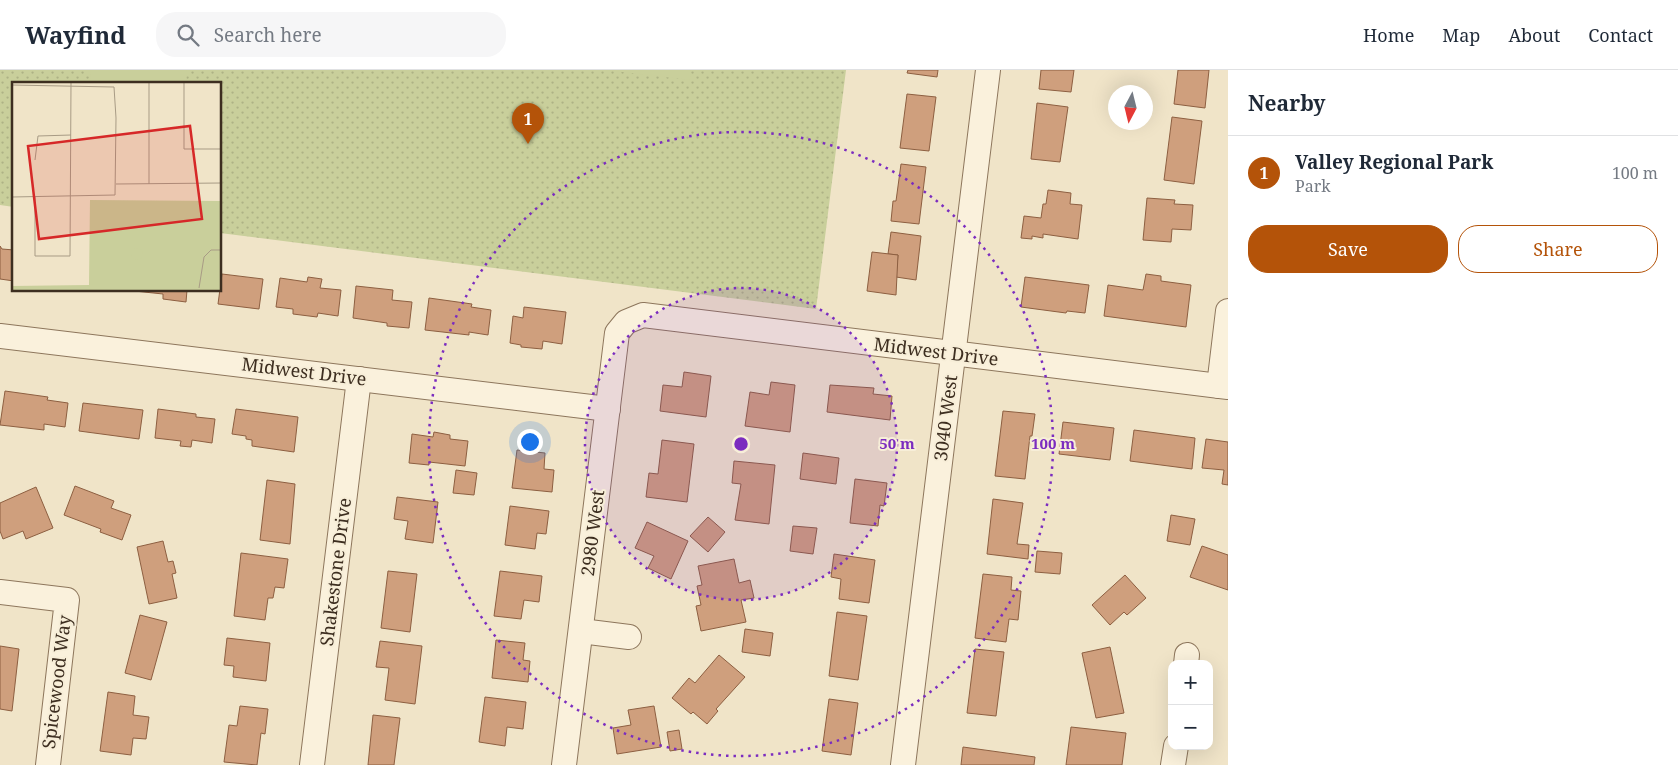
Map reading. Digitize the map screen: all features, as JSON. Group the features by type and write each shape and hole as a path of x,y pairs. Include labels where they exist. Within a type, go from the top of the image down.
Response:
{"street":[{"name":"3040 West","path":"903,765 988,70"},
{"path":"1224,387 1228,311"},
{"name":"Midwest Drive","path":"643,315 1224,387"},
{"name":"2980 West","path":"564,765 617,334 626,322 643,315"},
{"name":"Midwest Drive","path":"0,336 608,409"},
{"name":"Shakestone Drive","path":"312,765 359,379"},
{"name":"Spicewood Way","path":"0,592 67,600 48,765"},
{"path":"580,631 629,637"},
{"path":"1174,765 1176,750"}],"green space":[{"path":"0,70 846,70 816,309 221,233 221,82 12,82 12,207 0,205"},
{"path":"91,70 187,70 186,82 90,82"},
{"path":"606,70 691,70 690,80"}],"building":[{"path":"908,70 938,70 937,77 907,73"},
{"path":"1041,70 1074,70 1071,92 1039,89"},
{"path":"1178,70 1209,70 1205,108 1174,104"},
{"path":"907,94 936,97 929,151 900,148"},
{"path":"1037,103 1068,107 1060,162 1031,159"},
{"path":"1172,117 1202,121 1194,184 1164,180"},
{"path":"901,164 926,167 919,224 891,221"},
{"path":"1048,190 1071,193 1070,204 1082,205 1078,239 1043,234 1043,238 1032,236 1032,239 1021,238 1024,216 1041,218"},
{"path":"1147,198 1175,200 1174,204 1193,205 1191,230 1172,229 1171,242 1143,240"},
{"path":"891,232 921,236 916,280 896,277 898,255 888,254"},
{"path":"0,246 2,249 12,250 12,281 0,279"},
{"path":"872,252 898,255 896,295 867,291"},
{"path":"222,274 263,279 259,309 218,304"},
{"path":"1146,274 1161,276 1161,281 1191,285 1186,327 1104,316 1108,285 1143,290"},
{"path":"308,277 322,279 320,288 341,290 338,316 318,313 317,317 293,314 293,309 276,307 280,278 307,282"},
{"path":"1025,277 1089,285 1085,313 1067,311 1066,313 1021,307"},
{"path":"356,286 393,290 392,300 412,302 409,328 387,326 387,323 353,318"},
{"path":"134,291 187,291 186,302 163,299 163,294"},
{"path":"429,298 472,304 471,307 491,310 488,335 469,332 469,335 425,330"},
{"path":"524,307 566,312 562,344 543,341 542,349 521,347 521,345 510,343 513,316 523,318"},
{"path":"684,372 711,376 706,417 660,411 663,385 682,387"},
{"path":"771,382 795,385 790,432 745,426 750,392 769,395"},
{"path":"830,385 874,388 873,394 892,396 890,420 827,412"},
{"path":"5,391 48,397 47,400 68,403 65,427 44,424 44,430 0,425"},
{"path":"83,403 143,410 139,439 79,431"},
{"path":"158,409 196,414 196,417 215,419 212,443 192,440 191,447 180,446 181,441 155,438"},
{"path":"236,409 298,417 294,452 252,446 252,440 246,439 246,436 232,434"},
{"path":"1003,411 1035,414 1032,436 1030,436 1025,479 995,476"},
{"path":"1063,422 1114,428 1110,460 1059,454"},
{"path":"1134,430 1195,438 1192,469 1130,461"},
{"path":"434,432 450,435 450,439 468,441 465,466 429,462 429,465 409,463 412,434 433,437"},
{"path":"1206,439 1228,442 1228,485 1222,484 1224,470 1202,468"},
{"path":"662,440 694,444 687,502 646,497 649,473 658,474"},
{"path":"517,450 545,453 544,469 554,470 552,492 512,488"},
{"path":"803,453 839,458 836,484 800,479"},
{"path":"734,461 775,465 769,524 735,520 741,484 732,483"},
{"path":"456,470 477,473 474,495 453,493"},
{"path":"855,479 887,483 884,506 880,505 878,526 850,523"},
{"path":"267,480 295,484 290,544 260,540"},
{"path":"75,486 114,501 111,508 131,515 122,540 100,532 101,529 64,515"},
{"path":"36,487 53,528 26,539 23,531 3,539 0,531 0,503"},
{"path":"397,497 438,502 433,543 405,539 408,521 394,519"},
{"path":"993,499 1023,503 1017,544 1029,545 1028,559 987,554"},
{"path":"510,506 549,511 546,534 537,533 535,549 505,545"},
{"path":"1171,515 1195,519 1190,545 1167,541"},
{"path":"708,517 725,532 708,552 690,536"},
{"path":"647,522 688,541 671,579 648,568 654,556 635,548"},
{"path":"793,526 817,528 813,554 790,551"},
{"path":"163,541 168,562 173,561 176,573 172,574 177,598 149,604 137,547"},
{"path":"1202,546 1228,555 1228,590 1190,577"},
{"path":"1037,551 1062,553 1060,574 1035,572"},
{"path":"241,553 288,559 284,588 275,587 273,598 268,598 265,620 234,616"},
{"path":"834,554 875,560 869,603 839,599 841,579 831,577"},
{"path":"734,559 739,583 750,580 754,598 741,600 746,622 701,631 696,606 701,605 697,586 702,585 698,566"},
{"path":"388,571 417,574 410,632 381,628"},
{"path":"500,571 542,576 539,602 524,600 521,619 494,616"},
{"path":"983,574 1012,577 1011,590 1021,591 1018,620 1009,619 1006,642 975,638"},
{"path":"1125,575 1146,598 1127,615 1124,612 1110,625 1092,605"},
{"path":"837,612 867,616 858,680 829,676"},
{"path":"140,615 167,622 151,680 125,673"},
{"path":"745,629 773,633 770,656 742,652"},
{"path":"227,638 270,643 266,681 233,677 234,666 224,665"},
{"path":"496,640 525,643 523,660 530,661 528,682 492,678"},
{"path":"380,641 422,646 415,704 385,700 389,668 376,667"},
{"path":"0,646 19,649 12,711 0,709"},
{"path":"1110,647 1124,713 1096,718 1082,653"},
{"path":"975,649 1004,652 996,716 967,713"},
{"path":"719,655 745,677 716,709 718,711 707,724 693,712 691,714 672,698 689,678 695,683"},
{"path":"108,692 135,696 133,715 149,717 146,739 133,738 131,755 100,751"},
{"path":"485,697 526,702 523,729 507,727 505,746 479,742"},
{"path":"829,699 858,703 851,755 822,751"},
{"path":"240,706 268,709 265,734 261,733 257,765 224,762 229,725 237,726"},
{"path":"654,706 661,747 617,754 613,728 631,725 628,710"},
{"path":"373,715 400,718 394,765 368,765"},
{"path":"1071,727 1126,733 1122,765 1066,765"},
{"path":"679,730 682,749 670,751 667,732"},
{"path":"963,747 1035,757 1034,765 961,765"}],"place":[{"name":"Valley Regional Park","path":"528,144"}]}
